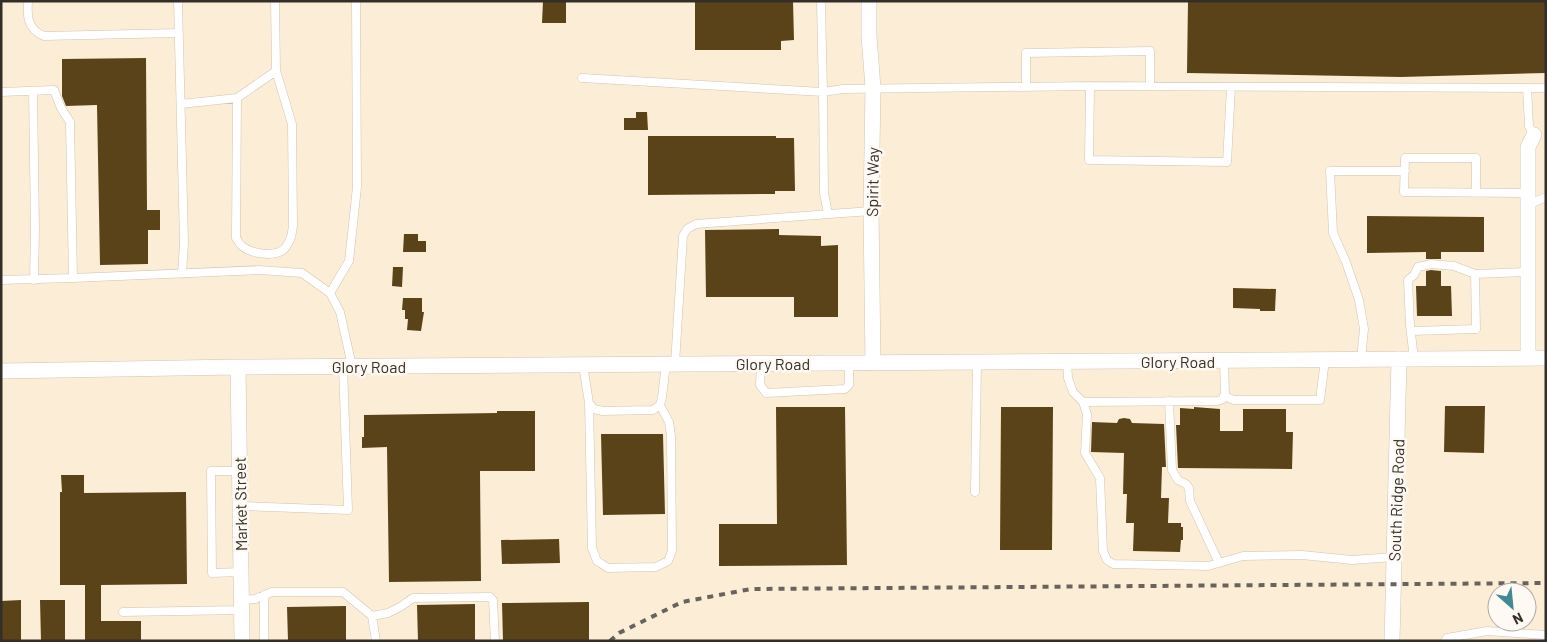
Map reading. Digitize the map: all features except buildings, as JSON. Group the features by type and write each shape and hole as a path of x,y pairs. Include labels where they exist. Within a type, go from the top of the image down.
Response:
{"street":[{"name":"Spirit Way","path":"869,1 869,36 873,88 871,210 873,363"},
{"path":"1528,358 1528,147 1534,135"},
{"name":"Glory Road","path":"1,371 348,366 1546,358"},
{"name":"South Ridge Road","path":"1392,641 1394,557 1407,359"},
{"name":"Market Street","path":"238,367 242,641"}],"lane":[{"path":"28,1 27,17 33,28 44,36 179,33"},
{"path":"178,1 184,243 182,274"},
{"path":"237,98 236,238 241,246 257,253 275,253 284,249 291,240 293,225 292,124 276,71 275,1"},
{"path":"330,293 349,261 357,187 356,1"},
{"path":"821,4 824,193 828,214"},
{"path":"1026,87 1026,53 1150,51 1150,86"},
{"path":"181,104 237,98 276,71"},
{"path":"582,78 823,92 873,88 1090,86 1546,88"},
{"path":"1090,86 1090,160 1227,162 1231,87"},
{"path":"1527,88 1529,126 1534,135"},
{"path":"1,92 54,90 61,108 70,122 73,278"},
{"path":"33,91 34,280"},
{"path":"1476,193 1476,158 1405,158 1404,192 1476,193 1528,199 1546,197"},
{"path":"1361,359 1364,329 1360,300 1333,233 1330,171 1405,171"},
{"path":"589,403 594,409 603,411 653,410 660,405 671,364 682,236 687,229 696,224 871,210"},
{"path":"1407,359 1412,331 1408,280 1414,275 1418,267 1431,264 1446,265 1475,274 1528,272"},
{"path":"1,280 259,270 302,273 330,293 340,312 348,366 348,510 240,506"},
{"path":"1412,331 1476,329 1475,274"},
{"path":"1082,402 1218,401 1223,399 1224,396 1224,360"},
{"path":"1224,396 1234,400 1320,400 1325,360"},
{"path":"1067,361 1068,378 1073,392 1082,402 1087,414 1085,453 1100,478 1103,551 1108,560 1113,564 1208,566 1243,556 1302,554 1352,560 1394,557"},
{"path":"975,492 977,362"},
{"path":"760,364 760,385 766,393 845,390 849,384 849,363"},
{"path":"583,365 589,403 592,548 597,560 608,568 656,567 668,561 672,551 670,422 660,405"},
{"path":"1169,402 1172,470 1178,480 1189,488 1190,501 1219,563"},
{"path":"240,471 211,471 212,573 241,572"},
{"path":"123,612 242,605 272,592 343,592 372,616 376,641"},
{"path":"264,595 264,641"},
{"path":"372,616 394,610 413,598 490,597 493,600 495,641"},
{"path":"1445,641 1447,638 1487,631 1546,635"}],"shaded area":[{"path":"1,1 1546,1 1546,641 1,641"}],"railway":[{"path":"610,641 619,633 682,602 751,589 1546,583"}]}
